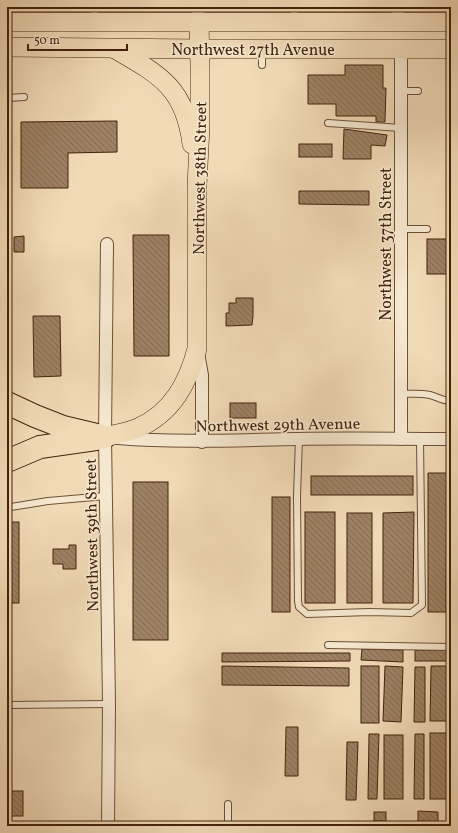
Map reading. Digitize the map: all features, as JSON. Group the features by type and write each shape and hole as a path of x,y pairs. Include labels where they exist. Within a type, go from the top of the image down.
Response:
{"highway":[{"path":"7,403 63,427 105,438"},
{"path":"7,461 40,447 105,438"}],"main road":[{"name":"Northwest 27th Avenue","path":"7,22 95,14 397,14 451,22"},
{"name":"Northwest 38th Street","path":"105,438 141,426 167,409 189,376 194,364 197,349 197,185 200,127 199,14"},
{"path":"349,49 372,37 388,33 397,14"},
{"name":"Northwest 27th Avenue","path":"7,47 200,49 262,57 349,49 451,49"},
{"path":"113,49 142,65 160,78 172,90 178,99 190,131 197,185"}],"street":[{"name":"Northwest 37th Street","path":"401,49 401,439"},
{"name":"Northwest 39th Street","path":"107,244 105,438 109,704 108,826"},
{"name":"Northwest 38th Street","path":"197,349 202,375 202,442"},
{"name":"Northwest 29th Avenue","path":"105,438 202,442 299,439 451,439"}],"lane":[{"path":"401,91 418,91"},
{"path":"7,98 24,97"},
{"path":"328,123 401,128"},
{"path":"401,229 427,229"},
{"path":"401,394 421,394 445,401 451,401"},
{"path":"299,439 297,504 298,601 299,607 306,614 370,612 411,613 422,606 420,439"},
{"path":"7,509 48,501 106,496"},
{"path":"328,645 451,647"},
{"path":"7,705 109,704"},
{"path":"228,804 228,826"}],"building":[{"path":"345,65 383,65 383,88 386,88 385,122 376,122 376,116 336,116 336,104 308,104 308,75 345,75"},
{"path":"117,121 117,152 68,153 68,188 21,188 21,122"},
{"path":"344,129 387,135 385,146 371,145 371,159 343,159"},
{"path":"299,144 332,144 332,157 299,157"},
{"path":"299,191 369,191 369,205 299,204"},
{"path":"133,235 169,235 169,356 134,356"},
{"path":"24,236 24,252 14,252 14,237"},
{"path":"427,239 451,239 451,274 427,274"},
{"path":"236,298 253,298 252,325 226,326 226,313 229,313 229,303 236,303"},
{"path":"33,316 60,316 61,376 34,377"},
{"path":"230,403 256,403 256,418 230,418"},
{"path":"428,473 447,473 446,612 428,612"},
{"path":"311,476 413,476 413,495 311,495"},
{"path":"133,482 168,482 168,640 133,640"},
{"path":"272,497 290,497 290,612 272,612"},
{"path":"305,512 335,512 335,603 305,603"},
{"path":"414,512 413,603 383,603 383,513"},
{"path":"347,513 372,513 372,603 347,603"},
{"path":"7,522 19,522 19,603 7,603"},
{"path":"69,545 76,545 76,569 63,569 63,564 53,564 53,549 69,549"},
{"path":"362,649 403,650 403,662 361,660"},
{"path":"415,650 451,650 451,661 415,661"},
{"path":"222,653 350,653 350,661 222,662"},
{"path":"222,666 349,668 349,686 222,685"},
{"path":"361,666 379,666 379,723 361,723"},
{"path":"385,666 403,667 401,722 383,721"},
{"path":"431,666 448,666 447,721 430,721"},
{"path":"415,667 425,667 425,722 414,722"},
{"path":"286,727 298,727 298,776 285,776"},
{"path":"430,733 447,733 447,799 430,799"},
{"path":"369,734 379,734 377,799 368,799"},
{"path":"415,734 424,734 424,799 414,799"},
{"path":"384,735 403,735 403,799 384,799"},
{"path":"347,742 358,742 356,800 346,800"},
{"path":"7,791 23,791 23,816 7,816"},
{"path":"418,811 438,812 438,822 418,821"},
{"path":"374,812 386,812 386,821 374,821"}]}
